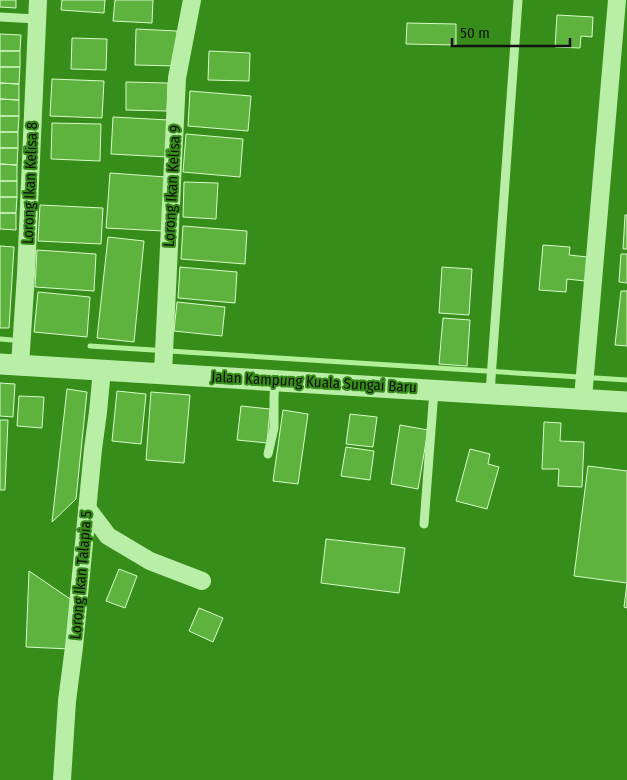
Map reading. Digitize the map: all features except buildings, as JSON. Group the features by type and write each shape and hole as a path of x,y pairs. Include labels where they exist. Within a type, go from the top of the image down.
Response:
{"street":[{"name":"Lorong Ikan Kelisa 8","path":"10,365 26,274 38,0"},
{"name":"Lorong Ikan Kelisa 9","path":"163,366 177,78 192,0"},
{"path":"583,394 617,0"},
{"name":"Jalan Kampung Kuala Sungai Baru","path":"10,365 102,370 163,366 275,380 434,390 491,389 583,394 627,402"},
{"name":"Lorong Ikan Talapia 5","path":"62,780 67,701 74,647 92,449 102,370"},
{"path":"87,508 108,536 150,561 202,581"}],"lane":[{"path":"491,389 518,0"},
{"path":"0,18 37,19"},
{"path":"268,454 274,428 275,380"},
{"path":"424,524 434,390"}],"waterway":[{"path":"0,339 12,340"},
{"path":"90,346 627,380"}]}
